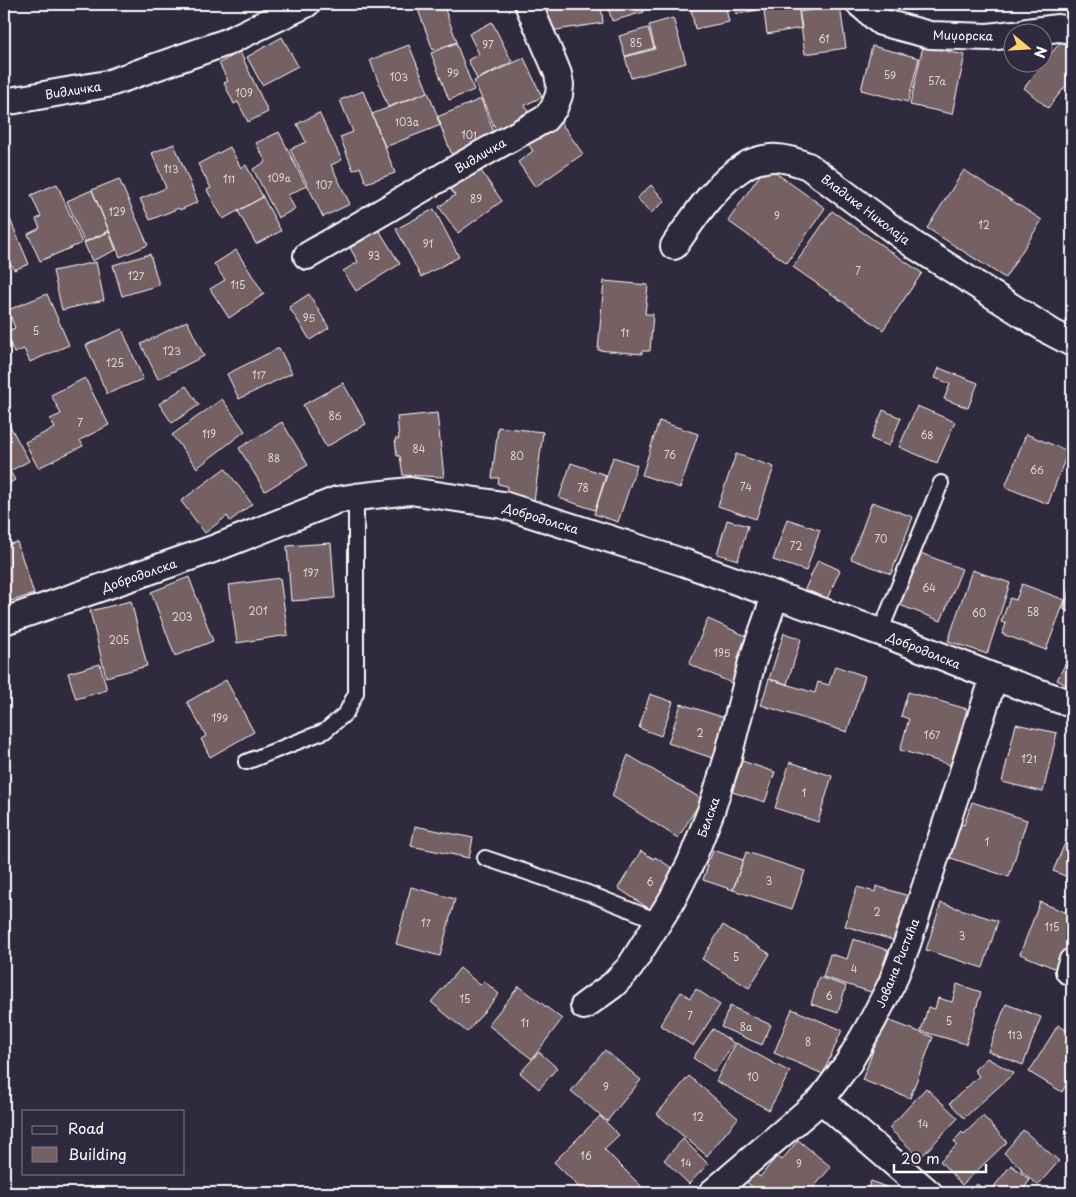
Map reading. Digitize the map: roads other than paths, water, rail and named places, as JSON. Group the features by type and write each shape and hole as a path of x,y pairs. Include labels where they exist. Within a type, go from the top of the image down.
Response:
{"street":[{"name":"Видличка","path":"4,102 107,84 227,42 306,4"},
{"name":"Видличка","path":"307,256 545,119 554,108 559,95 560,85 558,74 528,4"},
{"name":"Миџорска","path":"860,4 881,22 930,35 988,37 1004,35"},
{"path":"1054,29 1072,30"},
{"name":"Владике Николаја","path":"674,246 702,207 726,180 746,164 772,158 789,160 808,166 914,245 1051,332 1072,342"},
{"name":"Добродолска","path":"4,621 213,549 337,500 410,491 503,505 685,563 880,632 994,677 1072,704"},
{"name":"Белска","path":"584,1006 613,985 630,967 672,900 691,862 711,811 728,758 752,662 775,596"},
{"name":"Јована Ристића","path":"712,1193 821,1100 849,1062 873,1020 892,983 907,944 994,677"},
{"path":"821,1100 929,1193"}],"lane":[{"path":"880,632 941,483"},
{"path":"246,762 325,731 346,713 356,693 356,497"},
{"path":"485,858 588,893 658,921"}]}
